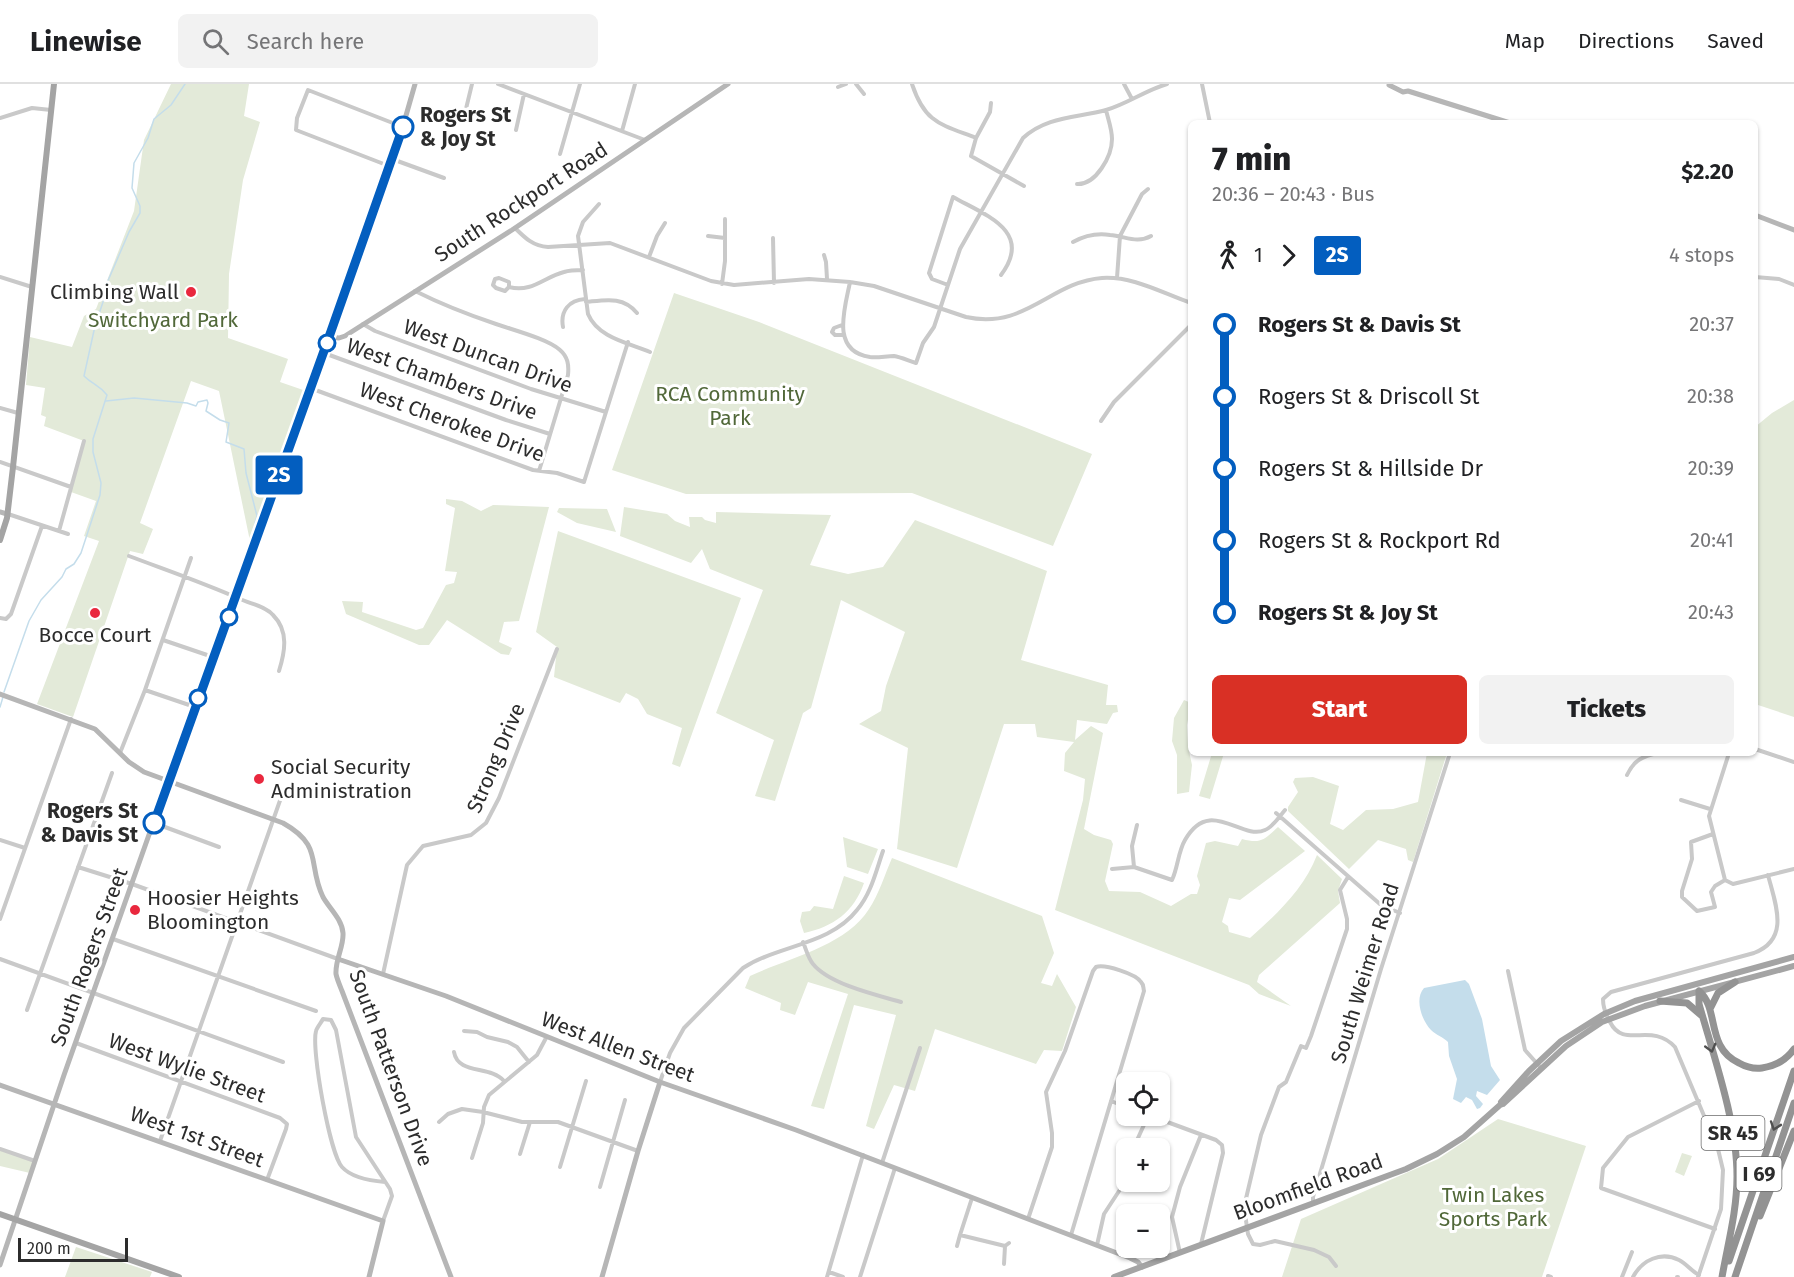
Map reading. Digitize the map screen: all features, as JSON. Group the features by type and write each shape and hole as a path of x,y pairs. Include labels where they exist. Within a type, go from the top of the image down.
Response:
{"highway":[{"path":"1709,1011 1715,996 1735,982"},
{"path":"1698,988 1704,997 1720,1046 1742,1065 1756,1068 1770,1066 1783,1061 1794,1049"},
{"name":"SR 45","path":"1698,988 1702,1017 1733,1134 1737,1166 1736,1203 1723,1277"},
{"path":"1660,1001 1687,1003 1702,1017"},
{"name":"I 69","path":"1723,1277 1794,1071"},
{"name":"I 69","path":"1735,1277 1794,1104"},
{"name":"SR 45","path":"1740,1262 1794,1131"}],"main road":[{"path":"0,540 13,467 54,84"},
{"name":"Bloomfield Road","path":"1607,1016 1794,957"},
{"name":"Bloomfield Road","path":"1114,1277 1406,1169 1437,1154 1475,1128 1503,1104 1539,1066 1607,1016 1635,1001 1735,982 1794,966"},
{"path":"0,1214 176,1277"}],"street":[{"name":"South Rogers Street","path":"0,1265 168,781 324,353 403,127 415,84"},
{"path":"464,117 472,84"},
{"path":"498,84 645,141"},
{"path":"560,154 580,84"},
{"path":"622,131 635,84"},
{"name":"South Rockport Road","path":"329,337 342,338 515,228 728,84"},
{"path":"838,87 846,84"},
{"path":"856,84 864,94"},
{"path":"912,84 919,103 931,118 976,138"},
{"path":"1124,84 1132,99"},
{"path":"850,282 842,325 844,335 853,349 873,358 897,357 916,363 923,343 933,330 960,249 1023,138 1031,130 1044,123 1106,110 1167,84"},
{"path":"1202,84 1209,120"},
{"path":"1388,84 1397,89 1494,120"},
{"path":"389,166 296,130 297,118 308,90 403,127"},
{"path":"516,130 524,94"},
{"path":"991,103 990,112 976,138 971,156 1024,186"},
{"path":"0,118 32,108 52,110"},
{"path":"1077,184 1085,185 1091,181 1109,152 1112,137 1106,110"},
{"path":"391,158 444,178"},
{"path":"1117,278 1119,237 1142,194 1148,189"},
{"path":"948,285 932,279 929,273 953,196 1003,226 1011,238 1009,260 1001,275"},
{"path":"599,204 581,225 578,236 590,318 604,333 651,352"},
{"path":"1758,216 1794,230"},
{"path":"723,284 725,219"},
{"path":"649,257 657,236 666,223"},
{"path":"515,228 528,241 542,247 610,243 723,284 749,285 827,279 850,282 874,286 940,308 987,320 1006,318 1023,312 1086,281 1101,278 1117,278 1136,282 1188,302"},
{"path":"1073,242 1081,237 1104,235 1141,241 1151,236"},
{"path":"708,236 726,238"},
{"path":"774,238 774,283"},
{"path":"824,255 827,279"},
{"path":"509,287 509,282 499,278 495,279 493,285 504,291 509,287 529,288 563,272 584,270"},
{"path":"0,277 32,287"},
{"path":"1758,277 1779,279 1794,285"},
{"path":"415,290 492,323 538,339 560,349 567,358 568,375 539,471"},
{"path":"564,327 562,318 567,307 574,301 621,301 637,313"},
{"name":"West Duncan Drive","path":"363,324 375,331 518,384 606,412"},
{"path":"842,325 835,326 832,332 835,335 844,335"},
{"path":"1101,421 1120,396 1188,328"},
{"path":"606,412 628,342"},
{"name":"West Chambers Drive","path":"324,353 550,434"},
{"name":"West Cherokee Drive","path":"310,388 539,471 556,473 584,482 606,412"},
{"path":"0,408 18,413"},
{"path":"60,531 84,441"},
{"path":"0,462 70,487"},
{"path":"3,513 68,534"},
{"path":"0,618 6,619 11,614 42,526"},
{"path":"129,556 236,597 274,615 285,638 285,651 279,670"},
{"path":"120,753 145,690 191,558"},
{"path":"163,639 214,657"},
{"name":"Strong Drive","path":"383,974 406,865 423,846 471,835 490,818 557,648"},
{"path":"145,690 195,707"},
{"name":"South Patterson Drive","path":"0,694 95,729 135,767 274,819 294,828 305,839 311,849 322,896 342,926 343,936 336,974 451,1277"},
{"path":"0,919 71,719"},
{"path":"1758,750 1794,762"},
{"name":"South Weimer Road","path":"1314,1203 1313,1197 1338,1111 1449,756"},
{"path":"1627,775 1638,759 1648,756"},
{"path":"1728,756 1710,809 1709,819 1725,880 1733,884 1794,869"},
{"path":"27,1011 112,773"},
{"path":"160,1141 283,792"},
{"path":"1681,800 1710,809"},
{"path":"1112,868 1134,867 1172,880 1184,842 1200,824 1218,820 1259,832 1269,828 1278,814 1285,810"},
{"path":"1278,814 1381,905 1400,913"},
{"path":"154,823 219,847"},
{"path":"1134,867 1132,846 1137,825"},
{"path":"1713,834 1691,842 1692,859 1682,897 1697,911 1715,907 1712,892 1715,886 1725,880"},
{"path":"0,840 25,848"},
{"path":"602,1277 660,1082 674,1045 684,1028 698,1012 754,961 835,929 844,923 857,911 866,897 883,851"},
{"name":"West Allen Street","path":"78,867 132,884 446,996 660,1082 863,1155 1097,1245 1138,1262 1142,1267"},
{"path":"1633,1277 1643,1264 1662,1257 1681,1261 1698,1276 1721,1209 1723,1170 1718,1149 1681,1057 1671,1043 1651,1034 1622,1035 1614,1030 1602,1003 1608,994 1765,948 1772,940 1777,928 1776,908 1768,875"},
{"path":"1336,1266 1329,1257 1314,1250 1275,1241 1253,1245 1246,1227 1245,1200 1263,1129 1280,1087 1286,1082 1301,1046 1306,1048 1347,929 1340,890 1348,877"},
{"path":"113,939 316,1011"},
{"path":"803,942 811,962 822,972 858,989 901,1002"},
{"path":"0,959 283,1062"},
{"path":"1028,1219 1052,1147 1046,1092 1065,1051 1093,971 1096,967 1105,965 1134,976 1142,982 1143,994 1071,1235"},
{"path":"1508,971 1525,1050 1539,1066"},
{"path":"369,1277 383,1221 392,1196 385,1182 356,1137 336,1030 331,1020 324,1019 316,1031 315,1056 326,1119 341,1166 353,1174 373,1181 385,1182"},
{"path":"464,1031 477,1032 487,1037 508,1041 517,1047 529,1062"},
{"path":"472,1158 489,1095 537,1055 546,1038"},
{"name":"West Wylie Street","path":"76,1043 280,1118 286,1124 267,1180"},
{"path":"882,1163 920,1048"},
{"path":"454,1052 462,1065 490,1071 504,1081"},
{"path":"560,1167 586,1081"},
{"name":"West 1st Street","path":"0,1085 383,1221"},
{"path":"600,1186 625,1100"},
{"path":"1111,1101 1116,1103"},
{"path":"1698,1101 1628,1137 1603,1168 1601,1188 1715,1229"},
{"path":"439,1122 456,1110 483,1112 515,1121 558,1122 638,1151"},
{"path":"520,1154 530,1122"},
{"path":"1170,1124 1216,1140 1222,1145 1223,1153 1201,1245"},
{"path":"1180,1254 1172,1225 1173,1214 1180,1187 1201,1135"},
{"path":"0,1149 35,1161"},
{"path":"843,1277 828,1275 863,1155"},
{"path":"860,1277 895,1168"},
{"path":"1097,1245 1104,1214 1118,1192"},
{"path":"957,1246 972,1198"},
{"path":"960,1235 1007,1244 1004,1264"},
{"path":"1622,1277 1632,1252"}],"green space":[{"name":"Switchyard Park","path":"171,84 249,84 244,116 260,122 243,180 229,274 228,338 288,359 280,382 306,391 251,546 219,391 191,381 140,523 153,529 143,554 130,551 73,717 37,704 99,541 84,536 96,501 71,492 84,441 44,426 46,417 41,415 45,388 26,385 30,337 72,347 84,316 96,309 134,211 144,140"},
{"name":"RCA Community Park","path":"674,293 759,322 1092,454 1053,546 912,493 686,494 612,470"},
{"path":"1794,400 1794,717 1758,705 1758,425"},
{"path":"446,499 462,501 481,511 493,505 549,507 519,621 504,622 499,642 512,648 509,655 501,654 447,620 429,645 419,645 346,614 342,601 363,602 362,612 416,630 423,628 446,585 454,583 457,572 445,571 455,508 446,504"},
{"path":"624,507 667,514 675,521 690,527 689,517 702,517 716,523 716,512 831,515 810,565 848,574 883,567 915,520 1047,571 1021,660 1108,685 1106,705 1117,705 1118,712 1113,713 1107,724 1077,720 1075,740 1091,726 1103,733 1084,829 1111,840 1113,844 1105,881 1109,891 1140,892 1171,906 1191,894 1197,894 1200,885 1197,876 1206,843 1215,841 1238,846 1242,839 1262,840 1278,827 1305,851 1240,900 1229,898 1222,922 1228,926 1229,932 1250,938 1279,911 1297,890 1317,855 1342,879 1338,891 1340,903 1259,975 1257,982 1291,1006 1259,994 1249,985 1055,910 1083,800 1085,779 1064,771 1065,753 1074,742 1037,737 1035,724 1004,724 957,868 897,849 908,748 859,724 881,711 886,686 905,632 841,600 811,708 803,713 775,801 755,796 774,740 716,713 763,590 710,569 702,549 691,563 620,536"},
{"path":"559,508 607,509 616,532 577,523 557,512"},
{"path":"558,531 741,598 680,767 672,764 682,728 647,714 638,699 626,693 620,703 554,677 557,647 536,632"},
{"path":"1184,700 1188,702 1188,756 1190,756 1192,765 1189,792 1177,794 1177,755 1172,741 1174,718"},
{"path":"1211,756 1223,756 1210,799 1199,796"},
{"path":"1426,756 1446,756 1413,862 1408,860 1406,849 1378,840 1349,869 1288,811 1288,807 1298,792 1293,782 1295,778 1313,777 1339,786 1330,824 1343,830 1366,810 1393,809 1418,802"},
{"path":"843,837 878,849 868,874 847,867"},
{"path":"892,858 1042,916 1054,953 1041,983 1052,986 1057,974 1076,1007 1062,1051 1044,1050 1036,1064 935,1029 915,1091 894,1085 874,1129 866,1126 896,1015 854,1005 824,1109 811,1106 848,994 808,982 795,1015 780,1010 781,1003 745,988 750,976 815,950 846,933 859,922 876,897"},
{"path":"844,876 864,883 854,902 841,917 833,922 804,933 800,921 802,912 810,911 814,906 833,909"},
{"name":"Twin Lakes Sports Park","path":"1498,1119 1586,1146 1542,1277 1282,1277 1301,1219 1438,1159"},
{"path":"0,1149 34,1161 30,1173 0,1166"},
{"path":"1682,1153 1692,1156 1684,1176 1675,1172"},
{"path":"76,1247 152,1272 150,1277 65,1277"}],"water":[{"path":"1465,980 1469,984 1482,1019 1491,1066 1500,1080 1487,1095 1477,1091 1476,1096 1483,1104 1477,1109 1472,1100 1466,1097 1461,1103 1453,1099 1457,1079 1449,1056 1448,1042 1428,1026 1419,1004 1424,988"}],"waterway":[{"path":"4,692 29,621 41,600 81,553 100,495 101,483 93,452 93,439 107,395 84,376 107,283 129,232 140,213 140,206 132,188 134,163 148,138 154,119 171,105 185,84"},
{"path":"106,401 134,398 187,403 196,406 198,402 207,400 206,411 229,423 226,442 244,449 246,473 257,516 255,523"},
{"path":"0,707 3,697"}],"bus line":[{"name":"2S","path":"154,823 403,127"}],"place":[{"name":"Rogers St & Joy St","path":"403,127"},
{"name":"Climbing Wall","path":"191,292"},
{"name":"Bocce Court","path":"95,613"},
{"name":"Social Security Administration","path":"259,779"},
{"name":"Rogers St & Davis St","path":"154,823"},
{"name":"Hoosier Heights Bloomington","path":"135,910"}]}
